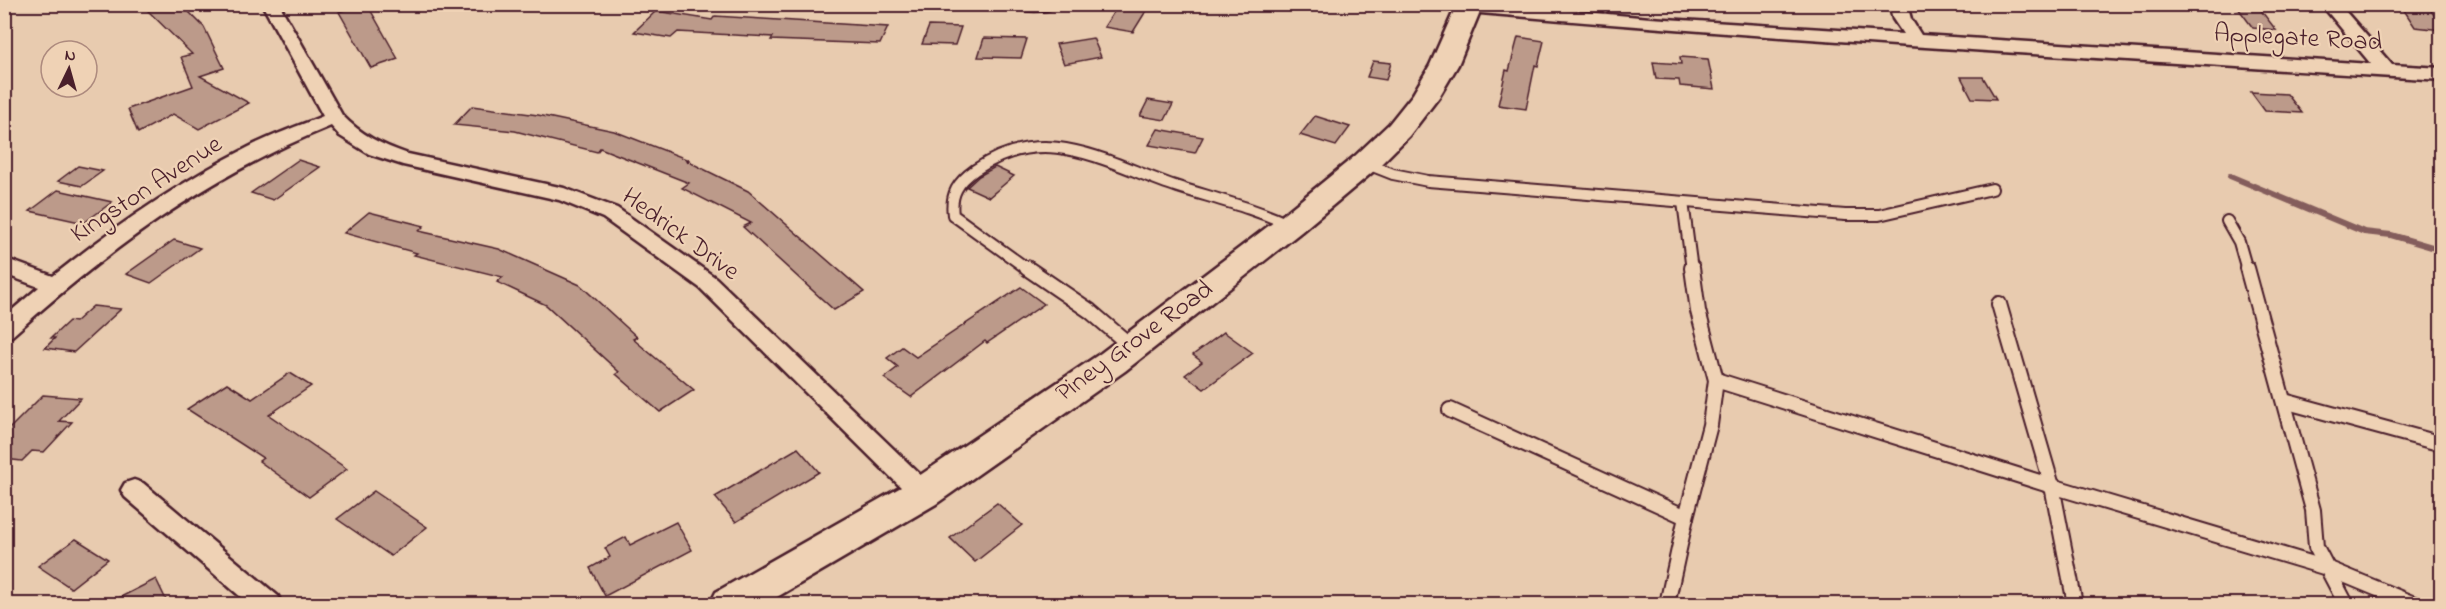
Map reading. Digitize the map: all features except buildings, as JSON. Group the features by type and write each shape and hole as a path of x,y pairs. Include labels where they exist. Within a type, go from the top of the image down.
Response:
{"main road":[{"name":"Piney Grove Road","path":"730,604 923,493 1133,347 1290,225 1365,163 1399,130 1425,97 1444,65 1470,6"}],"street":[{"name":"Hedrick Drive","path":"270,4 334,118 347,132 375,150 403,159 564,195 610,213 708,283 923,493"},
{"path":"1020,4 1050,4"},
{"path":"1898,4 1902,19 1917,42"},
{"path":"2329,4 2386,70"},
{"name":"Applegate Road","path":"1470,6 1650,23 1917,42 2442,74"},
{"name":"Kingston Avenue","path":"4,330 54,285 153,214 256,152 334,118"},
{"path":"4,266 54,285"},
{"path":"134,490 268,604"}],"lane":[{"path":"1133,347 1120,334 1082,306 975,235 953,215 951,199 965,177 991,159 1023,149 1051,147 1080,150 1176,186 1263,212 1290,225"},
{"path":"1365,163 1393,174 1428,181 1805,213 1879,215 1992,189"},
{"path":"1667,604 1686,517 1710,425 1716,380 1698,311 1683,202"},
{"path":"2227,221 2238,243 2284,401 2313,510 2316,547 2346,604"},
{"path":"1999,304 2052,486 2075,604"},
{"path":"1716,380 2052,486 2327,568 2414,604"},
{"path":"2284,401 2442,444"},
{"path":"1450,410 1686,517"}],"waterway":[{"path":"2230,176 2364,232 2391,235 2442,250"}]}
